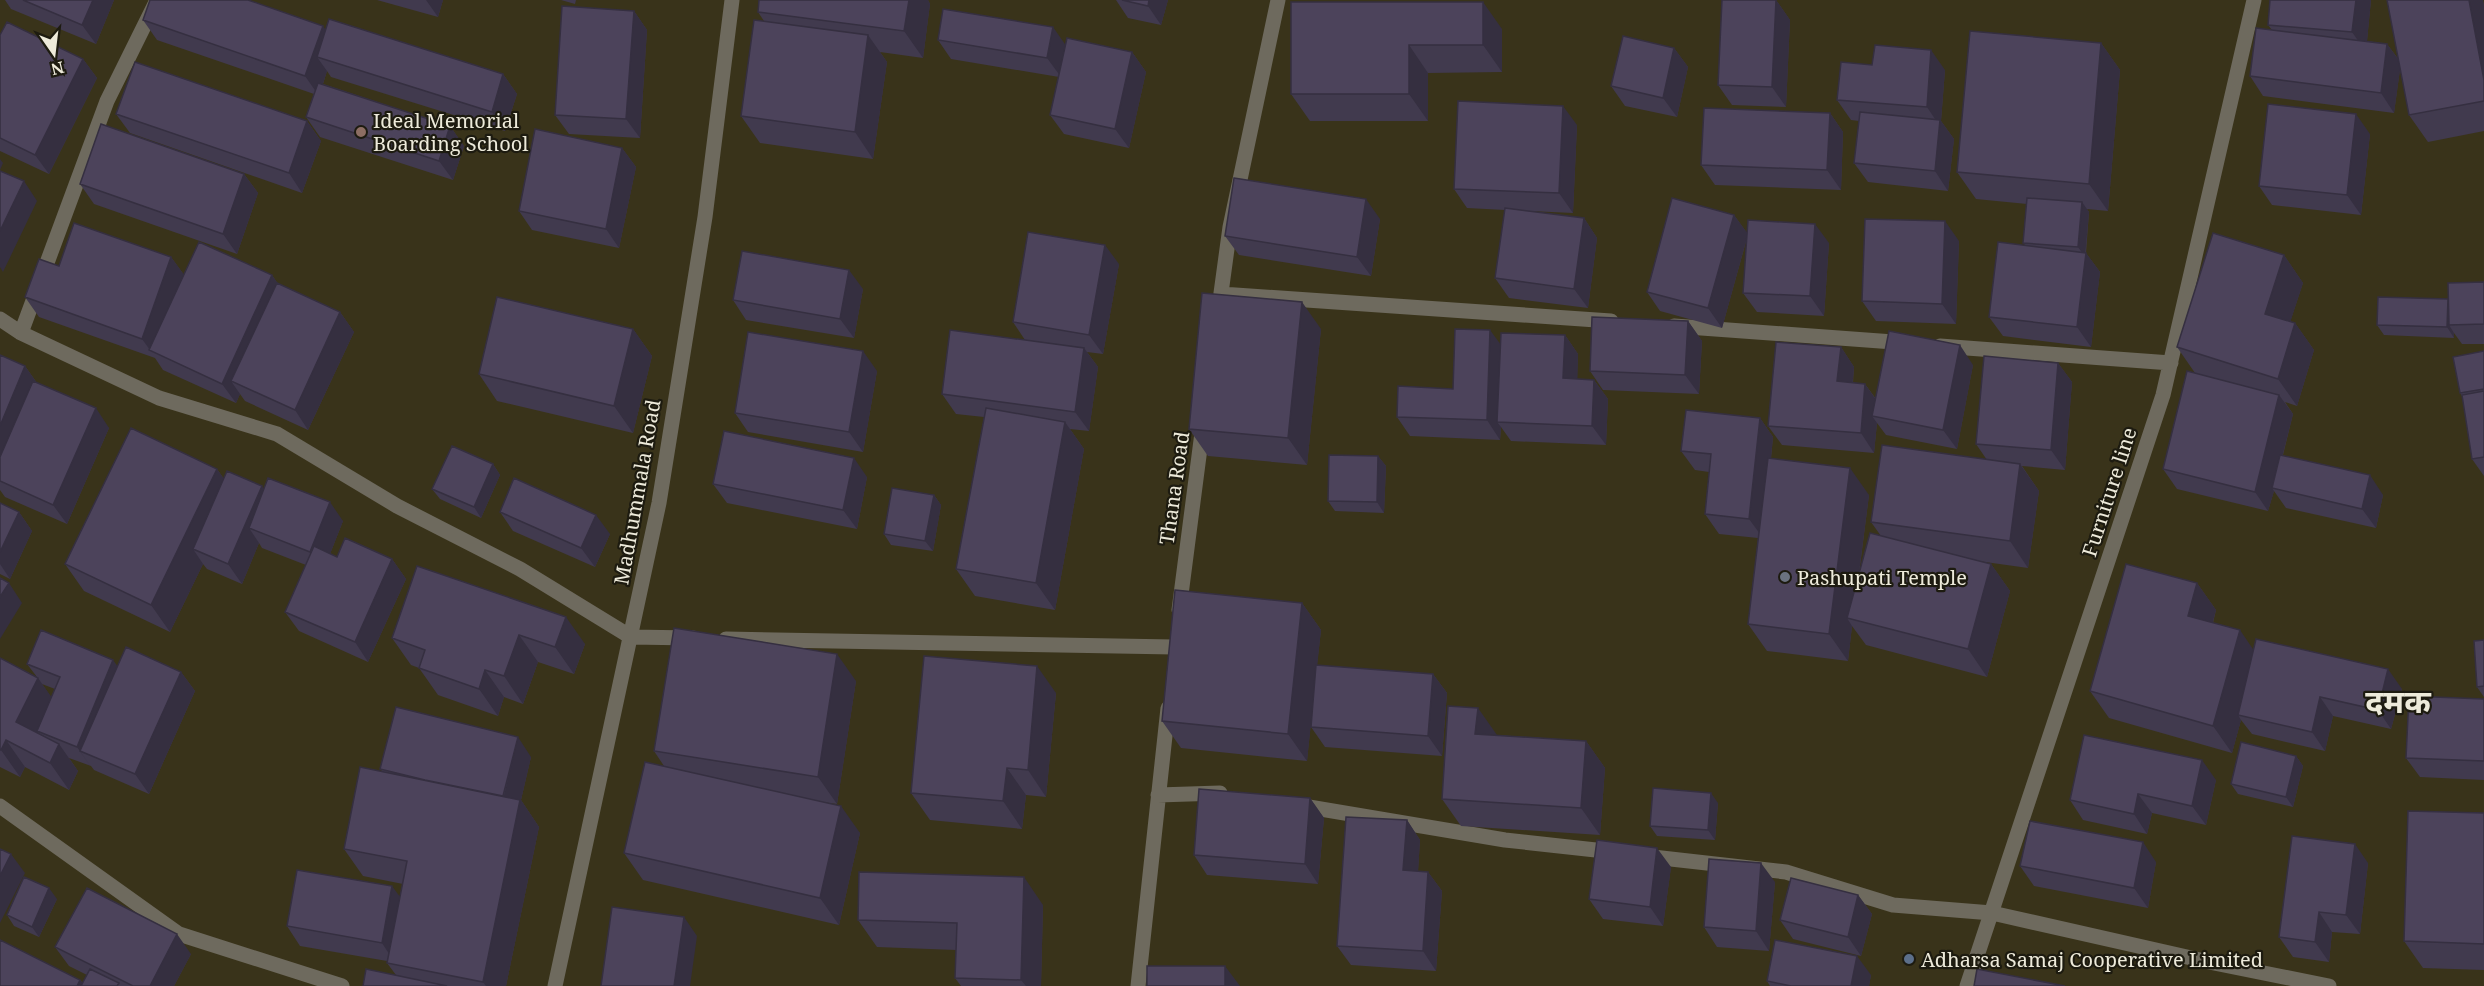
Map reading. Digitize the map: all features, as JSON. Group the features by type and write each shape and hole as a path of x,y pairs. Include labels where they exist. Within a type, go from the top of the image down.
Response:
{"street":[{"path":"21,333 107,101 157,0"},
{"name":"Madhummala Road","path":"555,986 659,503 705,216 732,0"},
{"path":"1216,329 1230,227 1278,0"},
{"name":"Furniture line","path":"1967,986 2163,395 2254,0"},
{"path":"1221,294 1623,322"},
{"path":"0,319 21,333 159,398 277,434 397,506 520,569 631,637"},
{"path":"1659,325 2171,363"},
{"name":"Thana Road","path":"631,637 1175,641 1205,412"},
{"path":"1138,986 1169,693"},
{"path":"1158,795 1217,792 1240,796"},
{"path":"1286,803 1505,840 1786,872 1893,905 1992,912 2209,962 2329,986"},
{"path":"0,806 179,934 342,986"}],"building":[{"path":"23,0 93,0 82,25"},
{"path":"150,0 248,0 323,26 305,76 143,20"},
{"path":"759,0 909,0 904,31 758,12"},
{"path":"1122,0 1149,0 1148,6"},
{"path":"1722,0 1776,0 1772,87 1718,85"},
{"path":"2270,0 2356,0 2352,32 2268,25"},
{"path":"2387,0 2469,0 2484,80 2484,101 2409,115"},
{"path":"1291,2 1483,2 1483,45 1409,45 1409,94 1291,94"},
{"path":"562,6 634,11 626,119 555,115"},
{"path":"943,9 1053,27 1047,58 938,40"},
{"path":"329,19 503,74 492,112 317,57"},
{"path":"754,20 868,35 855,132 741,116"},
{"path":"7,22 83,59 35,155 0,138 0,35"},
{"path":"2256,28 2387,44 2381,93 2250,76"},
{"path":"1970,31 2101,43 2089,184 1957,172"},
{"path":"1623,36 1674,48 1663,98 1611,86"},
{"path":"1067,38 1132,52 1115,129 1050,115"},
{"path":"1875,45 1931,50 1927,107 1837,100 1841,62 1872,65"},
{"path":"135,62 307,121 289,173 116,114"},
{"path":"318,83 450,126 439,161 306,117"},
{"path":"1458,101 1563,106 1559,193 1454,189"},
{"path":"2268,104 2356,114 2347,195 2259,186"},
{"path":"1704,108 1830,113 1827,170 1701,165"},
{"path":"1860,112 1940,120 1935,171 1854,163"},
{"path":"101,124 244,174 223,234 80,184"},
{"path":"535,129 622,148 606,229 519,211"},
{"path":"0,171 24,181 0,231"},
{"path":"1234,178 1366,199 1357,257 1225,236"},
{"path":"1672,198 1734,215 1708,308 1647,292"},
{"path":"2027,198 2082,202 2078,247 2023,243"},
{"path":"1505,208 1584,218 1574,289 1495,278"},
{"path":"1865,219 1945,221 1942,304 1862,301"},
{"path":"1748,220 1815,224 1810,296 1743,293"},
{"path":"74,223 171,257 142,339 25,297 39,259 59,266"},
{"path":"1028,232 1105,245 1089,335 1013,322"},
{"path":"2213,233 2284,255 2265,314 2295,323 2278,379 2177,347"},
{"path":"199,242 272,275 222,384 149,350"},
{"path":"1998,242 2086,253 2077,327 1989,317"},
{"path":"742,251 849,270 840,319 733,300"},
{"path":"2484,282 2484,324 2449,325 2448,283"},
{"path":"277,283 340,312 295,410 231,381"},
{"path":"1202,293 1302,302 1288,438 1189,429"},
{"path":"497,297 633,329 614,406 479,374"},
{"path":"2378,297 2448,299 2447,327 2377,325"},
{"path":"1592,317 1688,321 1685,375 1590,371"},
{"path":"1455,329 1490,330 1487,420 1397,417 1398,386 1453,389"},
{"path":"950,330 1084,348 1075,412 942,394"},
{"path":"1889,331 1960,345 1943,430 1872,416"},
{"path":"748,332 863,351 849,432 735,413"},
{"path":"1501,333 1565,335 1563,378 1594,380 1592,426 1497,422"},
{"path":"1776,342 1841,347 1837,381 1865,384 1861,433 1768,426"},
{"path":"2484,351 2484,389 2460,393 2453,357"},
{"path":"0,355 25,366 0,426"},
{"path":"1984,356 2058,363 2051,450 1976,444"},
{"path":"2187,371 2279,395 2255,492 2163,469"},
{"path":"33,381 96,408 53,505 0,481 0,457"},
{"path":"2484,391 2484,457 2472,459 2462,395"},
{"path":"986,408 1065,422 1036,583 956,569"},
{"path":"1686,410 1760,418 1749,519 1705,514 1711,454 1681,451"},
{"path":"131,428 217,469 151,605 65,564"},
{"path":"724,431 854,458 843,510 713,484"},
{"path":"1882,445 2020,464 2010,541 1871,522"},
{"path":"452,446 493,464 474,507 432,489"},
{"path":"1329,455 1378,456 1377,502 1328,501"},
{"path":"2280,455 2370,475 2362,509 2272,488"},
{"path":"1768,458 1850,468 1829,634 1748,624"},
{"path":"227,471 262,486 228,564 193,549"},
{"path":"268,478 330,502 310,552 249,528"},
{"path":"514,478 596,515 581,548 500,512"},
{"path":"892,488 934,495 925,541 884,534"},
{"path":"0,503 19,512 0,552"},
{"path":"1870,533 1991,564 1968,649 1847,618"},
{"path":"345,538 392,559 355,642 285,612 314,546 337,557"},
{"path":"2126,564 2197,583 2188,616 2240,630 2213,726 2090,691"},
{"path":"417,566 566,617 555,647 519,635 504,676 485,670 479,689 419,668 425,650 392,638"},
{"path":"0,578 9,583 0,597"},
{"path":"1175,590 1302,603 1288,734 1162,721"},
{"path":"674,628 837,654 818,777 654,751"},
{"path":"41,630 113,660 77,747 37,731 60,677 27,664"},
{"path":"2256,639 2388,669 2378,710 2320,697 2312,732 2238,715"},
{"path":"2484,640 2484,686 2477,687 2474,641"},
{"path":"126,647 181,672 135,774 80,751"},
{"path":"924,656 1037,666 1028,770 1007,768 1003,801 911,793"},
{"path":"0,658 38,678 16,722 59,744 50,763 6,740 0,750"},
{"path":"1316,665 1433,674 1428,736 1311,727"},
{"path":"2409,696 2484,699 2484,761 2406,758"},
{"path":"1448,706 1478,708 1475,734 1586,741 1581,808 1442,799"},
{"path":"396,707 518,737 503,796 380,769"},
{"path":"2084,735 2202,760 2192,806 2138,794 2134,814 2070,800"},
{"path":"2241,742 2296,756 2286,797 2231,784"},
{"path":"645,762 841,806 820,898 624,853"},
{"path":"360,767 520,800 483,982 387,963 407,861 344,849"},
{"path":"1653,788 1711,793 1708,830 1650,826"},
{"path":"1199,789 1310,798 1305,864 1194,855"},
{"path":"2408,811 2484,813 2484,944 2404,941"},
{"path":"1346,817 1407,820 1403,870 1428,872 1423,951 1337,946"},
{"path":"2030,821 2143,842 2134,888 2020,866"},
{"path":"2292,836 2355,844 2346,915 2319,912 2315,942 2279,937"},
{"path":"1597,840 1657,848 1650,907 1589,899"},
{"path":"0,849 11,854 0,876"},
{"path":"1709,859 1761,863 1756,931 1704,927"},
{"path":"297,870 392,886 382,943 287,926"},
{"path":"859,872 1024,877 1021,980 955,978 957,923 858,920"},
{"path":"24,877 49,888 32,927 7,915"},
{"path":"1791,878 1858,895 1848,937 1780,920"},
{"path":"87,888 177,934 150,986 133,986 55,947"},
{"path":"612,907 684,917 674,986 601,986"},
{"path":"0,940 80,980 77,986 0,986"},
{"path":"1775,940 1857,956 1851,986 1791,986 1767,981"},
{"path":"1147,966 1225,966 1225,986 1147,986"},
{"path":"90,969 119,983 117,986 81,986"},
{"path":"366,969 447,986 363,986"},
{"path":"1977,969 2065,986 1974,986"}],"place":[{"name":"Ideal Memorial Boarding School","path":"361,132"},
{"name":"Pashupati Temple","path":"1785,577"},
{"name":"Adharsa Samaj Cooperative Limited","path":"1909,959"}],"district":[{"name":"दमक","path":"2398,700"}]}
